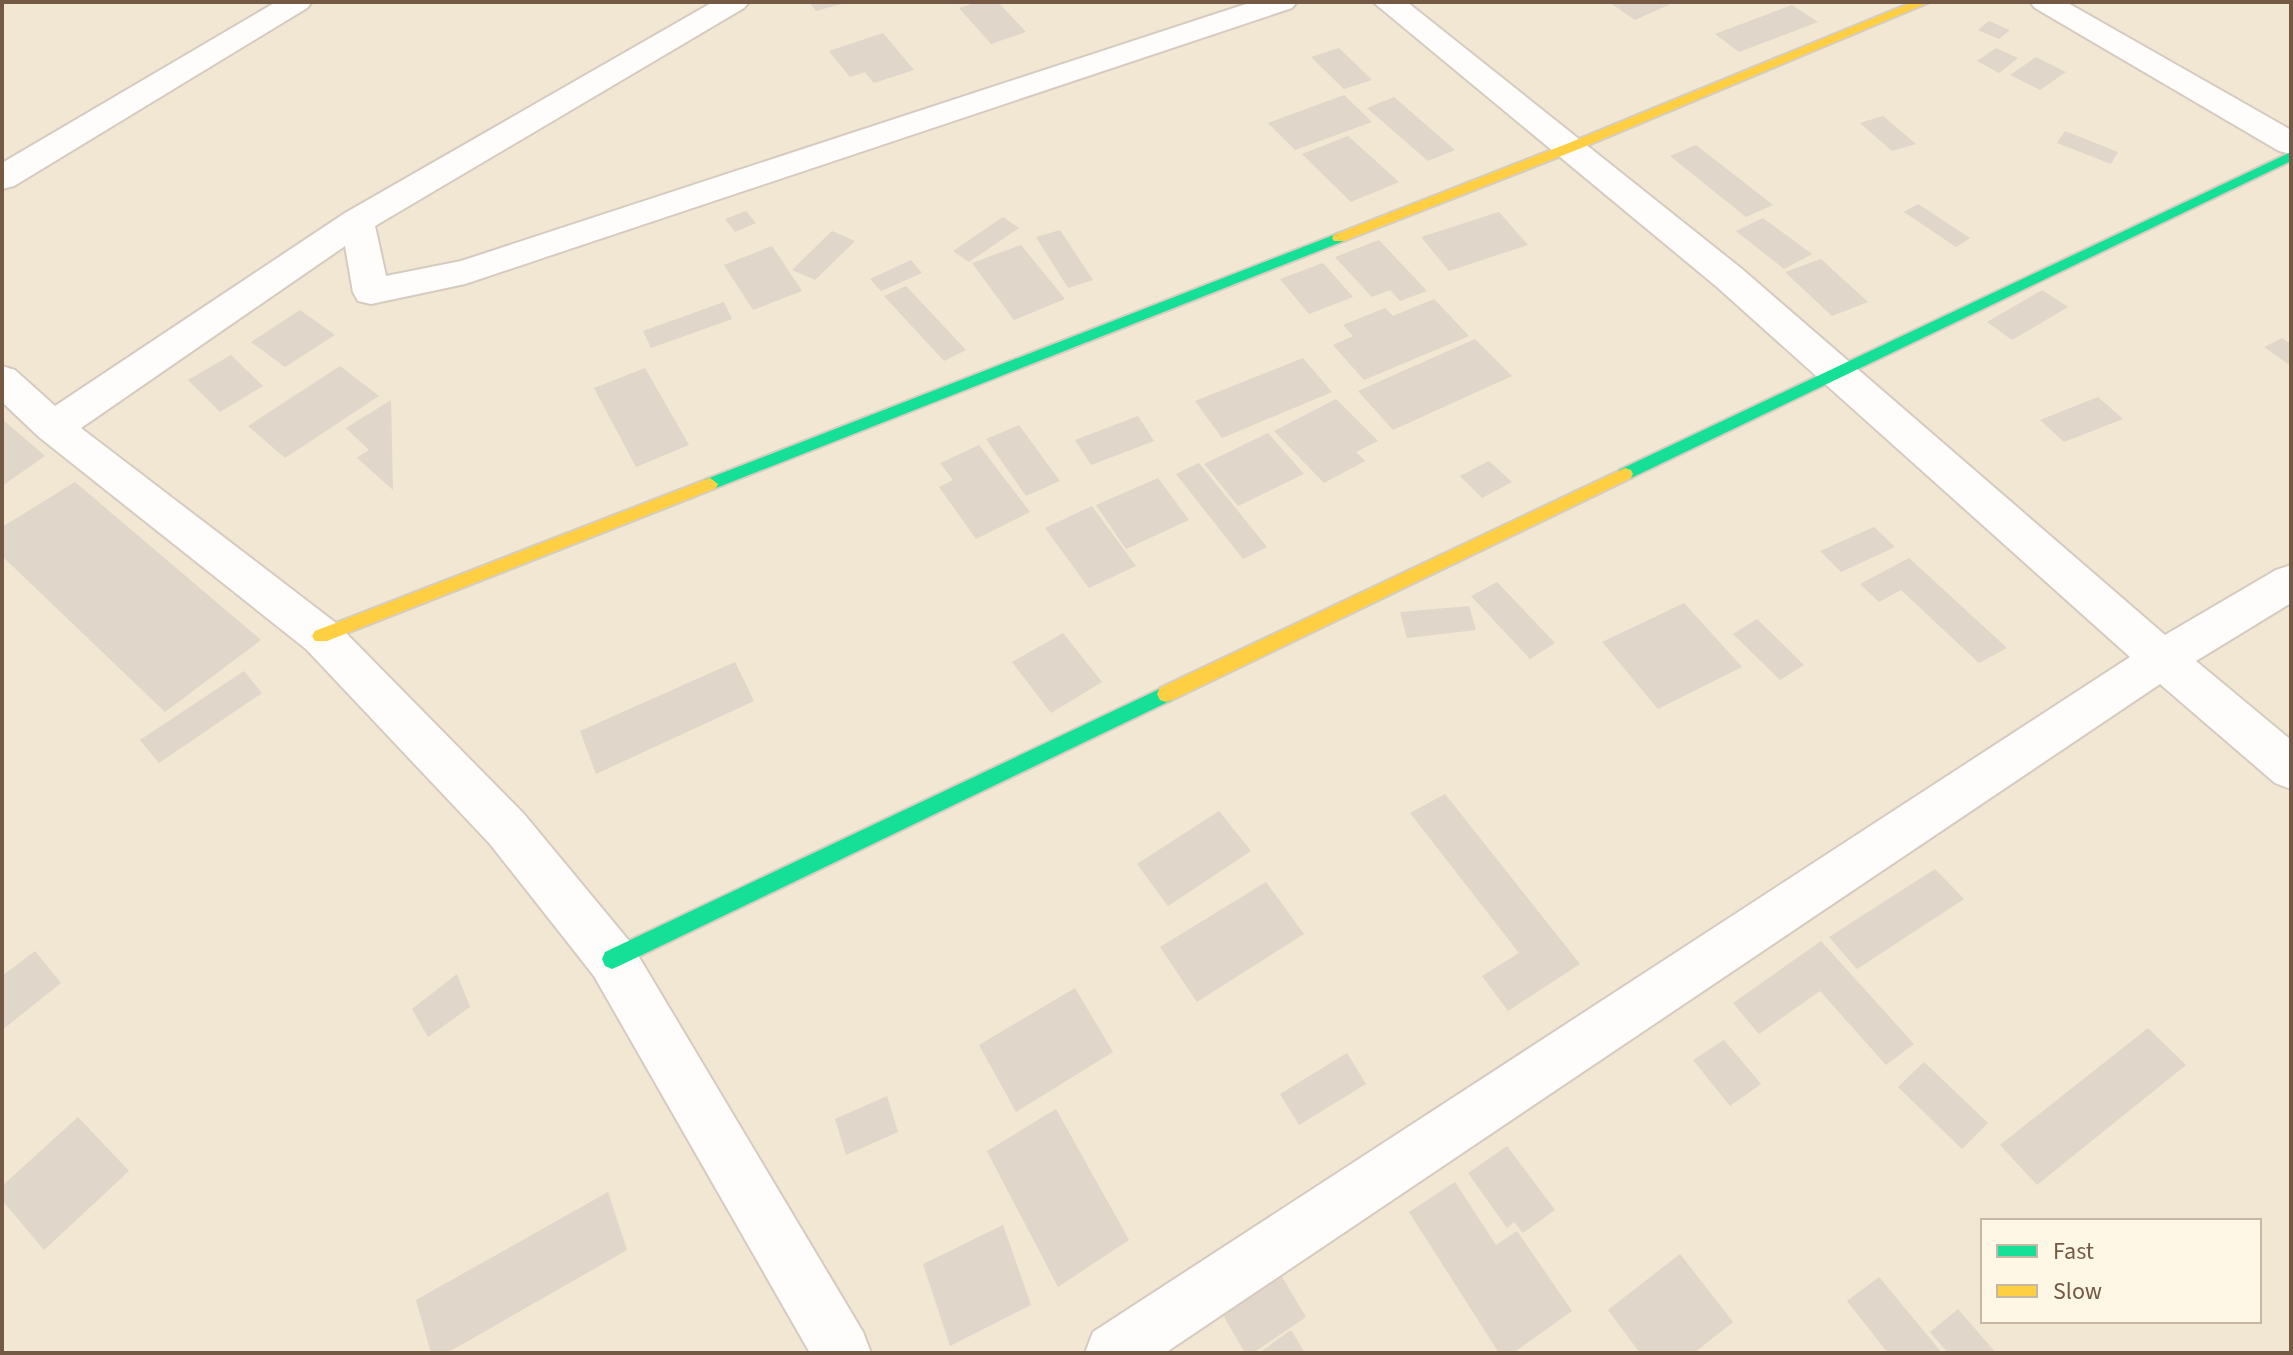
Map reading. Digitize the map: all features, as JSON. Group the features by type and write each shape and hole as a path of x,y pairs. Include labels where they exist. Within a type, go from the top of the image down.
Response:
{"street":[{"path":"2,178 297,2"},
{"path":"53,427 357,221 734,2"},
{"path":"357,221 371,292 465,272 1282,2"},
{"path":"1388,2 1574,146 1840,372 2160,660 2291,768"},
{"path":"321,636 1574,146 1924,2"},
{"path":"2045,2 2291,144"},
{"path":"612,959 2291,156"},
{"path":"2,380 53,427 321,636 507,829 612,959 842,1353"},
{"path":"1114,1353 2160,660 2291,582"}],"shaded area":[{"path":"2,2 2291,2 2291,1353 2,1353"}],"building":[{"path":"809,2 845,2 845,3 816,11"},
{"path":"978,2 998,2 1026,32 991,44 959,8"},
{"path":"1675,2 1635,20 1612,4"},
{"path":"1792,5 1818,22 1739,52 1715,34"},
{"path":"1989,21 2010,30 1999,39 1978,30"},
{"path":"883,33 914,70 874,83 865,72 850,77 829,51"},
{"path":"1339,48 1372,80 1344,89 1311,57"},
{"path":"1996,48 2018,58 1999,73 1977,61"},
{"path":"2036,57 2066,72 2040,90 2010,75"},
{"path":"1344,95 1372,122 1295,150 1268,123"},
{"path":"1394,97 1455,150 1428,161 1367,108"},
{"path":"1883,116 1916,144 1892,151 1860,123"},
{"path":"2065,131 2118,152 2111,164 2057,143"},
{"path":"1348,136 1399,182 1351,202 1302,154"},
{"path":"1696,145 1773,205 1746,217 1670,156"},
{"path":"1918,204 1970,238 1956,247 1904,212"},
{"path":"746,211 756,223 735,232 725,219"},
{"path":"1499,212 1528,245 1449,271 1421,237"},
{"path":"1003,217 1019,228 969,262 953,251"},
{"path":"1763,218 1812,254 1784,269 1736,231"},
{"path":"1060,230 1093,280 1068,288 1036,237"},
{"path":"832,231 855,241 815,280 792,270"},
{"path":"1379,240 1427,291 1400,301 1390,290 1372,297 1335,257"},
{"path":"1021,245 1065,299 1014,320 972,263"},
{"path":"772,246 802,291 753,310 724,265"},
{"path":"1821,259 1868,302 1832,316 1785,272"},
{"path":"911,260 922,273 881,291 870,279"},
{"path":"1323,263 1353,297 1309,314 1280,279"},
{"path":"906,286 966,350 944,361 884,296"},
{"path":"2042,290 2068,307 2012,340 1987,322"},
{"path":"1434,299 1469,336 1364,380 1333,345 1353,336 1343,325 1385,308 1393,316"},
{"path":"724,302 732,319 651,348 643,331"},
{"path":"300,310 335,335 285,367 251,342"},
{"path":"2282,338 2291,344 2291,366 2264,347"},
{"path":"1475,339 1512,376 1393,430 1358,391"},
{"path":"231,355 263,386 220,412 188,380"},
{"path":"1303,358 1332,392 1222,438 1195,401"},
{"path":"340,366 379,396 285,458 248,426"},
{"path":"645,368 689,445 636,467 594,388"},
{"path":"2098,397 2123,419 2064,442 2040,420"},
{"path":"1336,399 1378,441 1356,452 1365,461 1324,483 1274,431"},
{"path":"391,400 393,490 357,458 369,450 346,428"},
{"path":"1138,416 1154,441 1091,465 1075,440"},
{"path":"2,419 45,456 2,486"},
{"path":"1019,425 1060,481 1026,496 986,439"},
{"path":"1268,433 1304,474 1238,506 1204,464"},
{"path":"979,445 1030,512 976,539 939,487 953,480 940,463"},
{"path":"1489,461 1512,482 1482,498 1460,476"},
{"path":"1199,463 1267,547 1243,559 1176,474"},
{"path":"1158,478 1189,520 1126,549 1096,505"},
{"path":"75,482 261,640 165,712 2,556 2,527"},
{"path":"1092,506 1136,566 1089,588 1045,528"},
{"path":"1874,527 1895,547 1841,572 1820,551"},
{"path":"1909,558 2007,648 1979,663 1901,590 1879,602 1860,584"},
{"path":"1497,582 1555,643 1530,659 1471,596"},
{"path":"1684,603 1742,667 1658,709 1602,642"},
{"path":"1469,606 1476,630 1407,638 1400,612"},
{"path":"1757,619 1804,665 1780,680 1733,634"},
{"path":"1063,633 1102,682 1051,713 1012,662"},
{"path":"735,662 754,701 596,774 580,731"},
{"path":"244,671 262,693 159,763 140,740"},
{"path":"1445,794 1580,964 1508,1011 1482,976 1519,953 1410,813"},
{"path":"1219,811 1251,851 1168,906 1137,864"},
{"path":"1935,869 1964,899 1857,969 1829,937"},
{"path":"1266,882 1304,934 1197,1002 1160,947"},
{"path":"1821,941 1914,1044 1886,1065 1820,991 1759,1034 1733,1003"},
{"path":"35,951 61,983 2,1030 2,976"},
{"path":"457,974 470,1007 428,1037 412,1009"},
{"path":"1075,988 1113,1052 1016,1112 979,1045"},
{"path":"2148,1028 2186,1065 2037,1185 2000,1145"},
{"path":"1724,1040 1761,1084 1730,1106 1693,1060"},
{"path":"1347,1053 1366,1084 1299,1125 1280,1094"},
{"path":"1924,1062 1988,1123 1962,1149 1898,1087"},
{"path":"887,1096 898,1132 846,1155 835,1119"},
{"path":"1056,1109 1129,1240 1058,1287 987,1151"},
{"path":"78,1117 129,1171 44,1250 2,1200 2,1186"},
{"path":"1507,1146 1555,1210 1523,1233 1514,1222 1507,1228 1468,1173"},
{"path":"1455,1182 1496,1245 1517,1231 1572,1311 1513,1353 1499,1353 1409,1212"},
{"path":"608,1192 627,1250 447,1353 431,1353 416,1300"},
{"path":"1003,1225 1031,1305 950,1346 923,1264"},
{"path":"1680,1254 1733,1322 1694,1353 1640,1353 1608,1310"},
{"path":"1281,1275 1306,1317 1253,1353 1245,1353 1223,1315"},
{"path":"1879,1277 1942,1353 1888,1353 1847,1301"},
{"path":"1958,1309 1996,1353 1948,1353 1930,1332"},
{"path":"1291,1330 1305,1353 1259,1353"}],"traffic: fast":[{"path":"1625,474 2291,156"},
{"path":"710,484 1339,238"},
{"path":"612,959 1166,694"}],"traffic: slow":[{"path":"1339,238 1574,146 1924,2"},
{"path":"1166,694 1625,474"},
{"path":"321,636 710,484"}]}
